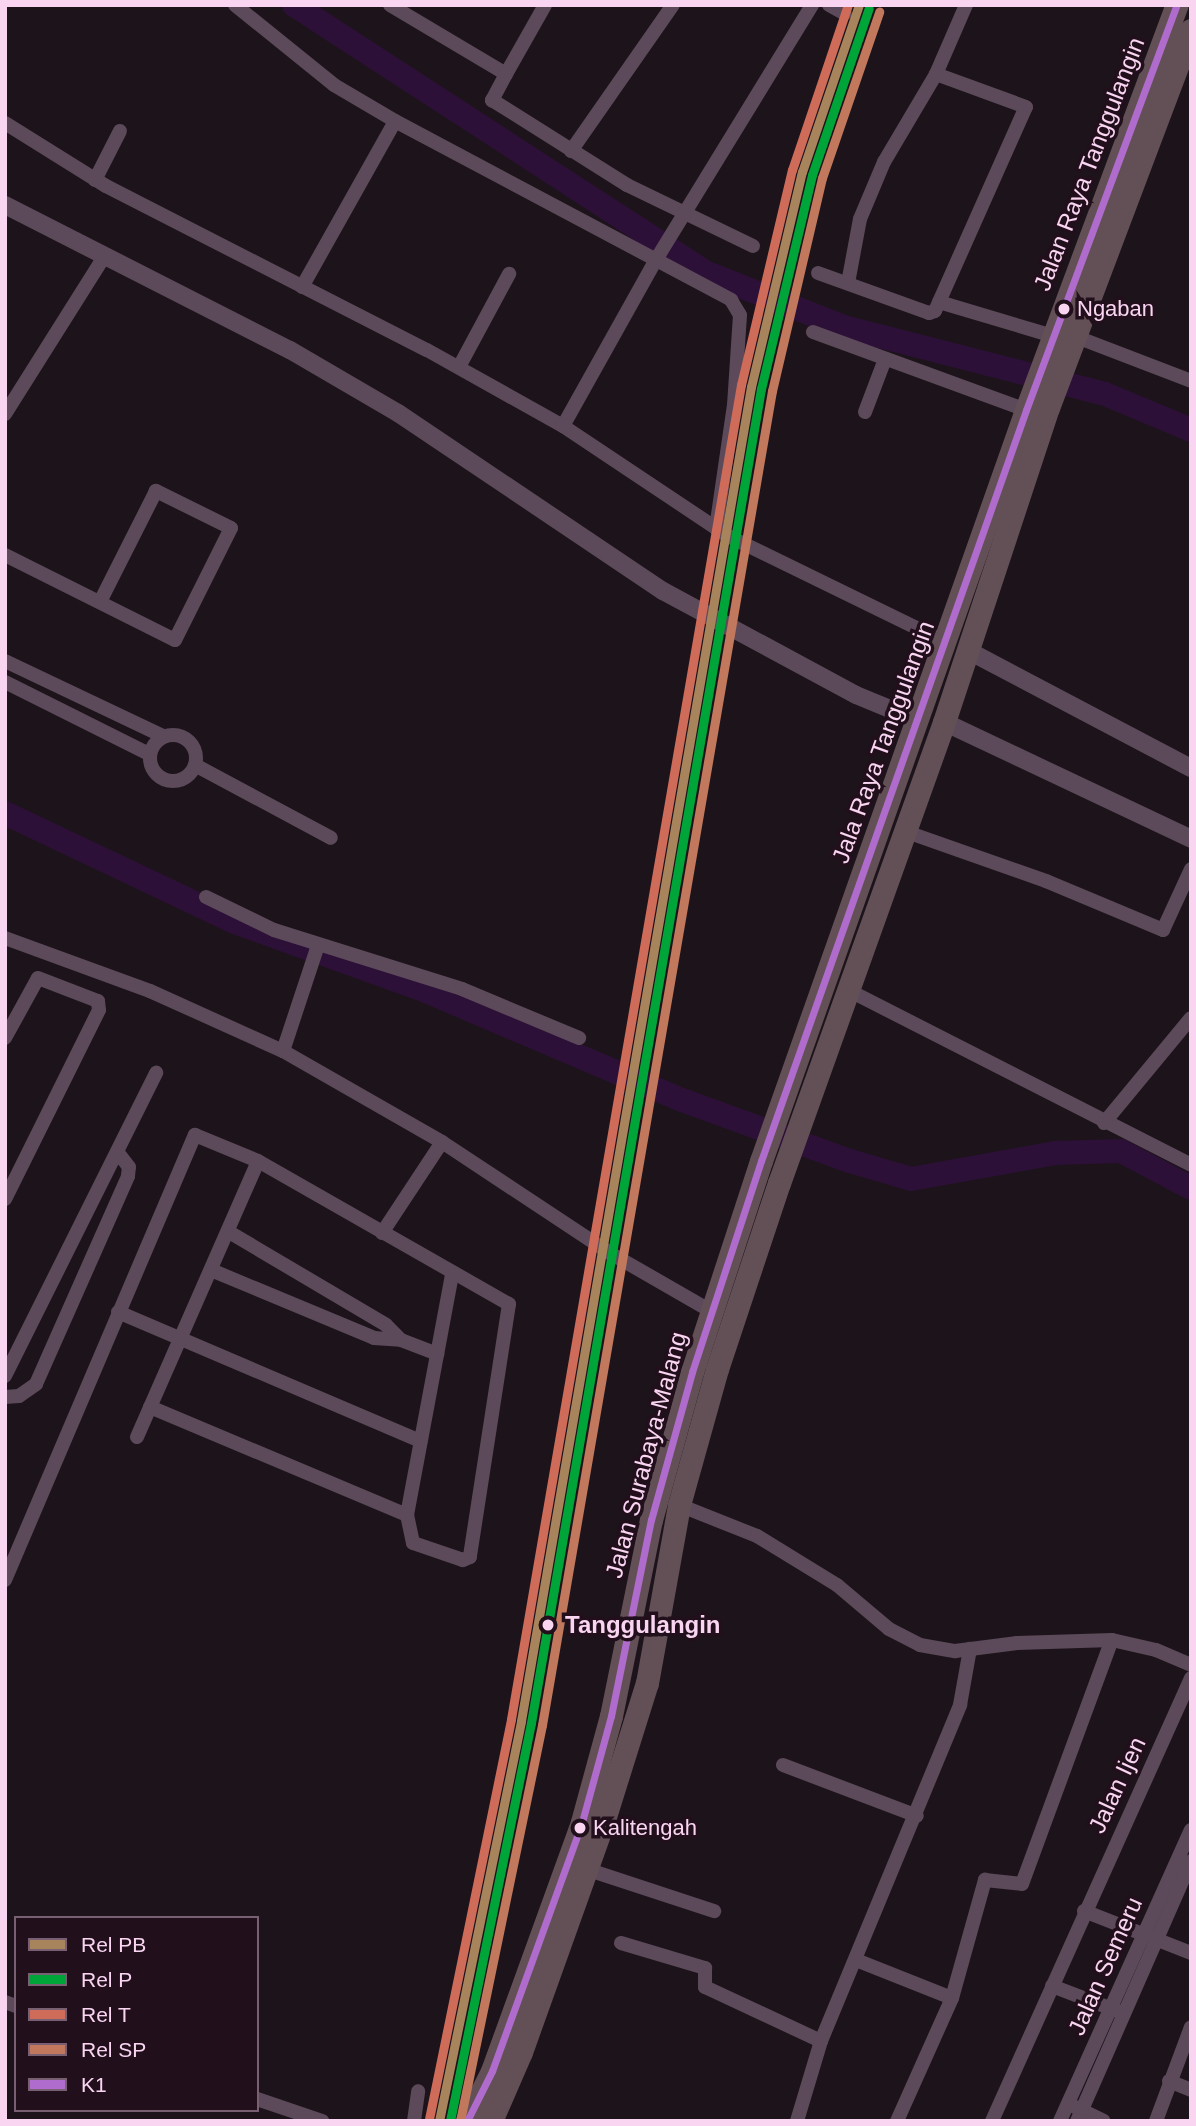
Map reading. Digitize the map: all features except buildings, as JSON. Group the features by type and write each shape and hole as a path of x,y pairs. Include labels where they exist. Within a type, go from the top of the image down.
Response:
{"highway":[{"name":"Jalan Raya Tanggulangin","path":"1062,339 1177,5"},
{"path":"1062,339 1191,30"},
{"name":"Jala Raya Tanggulangin","path":"782,1103 919,721 957,646 1035,405 1062,339"},
{"path":"491,2121 521,2052 648,1683 679,1505 717,1368 785,1167 943,722 957,646"},
{"path":"843,928 868,934"},
{"name":"Jalan Surabaya-Malang","path":"467,2121 492,2071 582,1822 611,1716 651,1520 711,1311 782,1103"}],"street":[{"path":"235,5 334,85 395,121 657,257 731,300 740,315 729,460 716,529"},
{"path":"390,5 506,74"},
{"path":"544,5 492,100 681,218 753,246"},
{"path":"571,151 673,5"},
{"path":"563,426 657,257 746,120 812,5"},
{"path":"829,5 845,14"},
{"path":"848,283 860,219 884,162 936,74 966,5"},
{"path":"818,273 929,313 939,302 1026,107 936,74"},
{"path":"302,287 395,121"},
{"path":"5,123 95,180 459,368 563,426 716,529 957,646 1191,768"},
{"path":"95,180 120,131"},
{"path":"5,205 256,331 398,412 663,591 856,695 919,721"},
{"path":"5,414 104,256"},
{"path":"459,368 509,274"},
{"path":"939,302 1191,381"},
{"path":"813,332 885,359 1035,405"},
{"path":"865,412 885,359"},
{"path":"5,555 175,640 231,528 156,491 100,602"},
{"path":"5,661 163,736 184,737 196,754 195,765 189,775 167,781 150,766 149,754 163,736"},
{"path":"5,682 149,754"},
{"path":"55,707 64,689"},
{"path":"943,722 1191,839"},
{"path":"195,765 331,838"},
{"path":"904,831 1046,880 1163,930 1168,928 1191,869"},
{"path":"205,897 317,947 462,989 579,1038"},
{"path":"5,939 149,991 283,1051 442,1142 610,1253 711,1311"},
{"path":"283,1051 317,947"},
{"path":"71,990 83,968"},
{"path":"5,1038 34,980 43,979 96,999 99,1010 5,1199"},
{"path":"848,990 1191,1166"},
{"path":"1104,1123 1191,1017"},
{"path":"5,1376 120,1154 156,1073"},
{"path":"5,1580 195,1135 258,1161 382,1233 452,1274 510,1308 470,1557 463,1560 413,1544 407,1515 452,1274"},
{"path":"382,1233 442,1142"},
{"path":"5,1397 19,1396 37,1384 128,1176 129,1167 120,1154"},
{"path":"137,1437 258,1161"},
{"path":"229,1232 386,1325 401,1340"},
{"path":"211,1270 374,1338 401,1340 437,1354"},
{"path":"118,1312 421,1441"},
{"path":"150,1407 407,1515"},
{"path":"679,1505 757,1536 837,1585 905,1639 931,1648 970,1649 1112,1640 1156,1650 1191,1665"},
{"path":"897,2121 952,1998 985,1880 1022,1884 1112,1640"},
{"path":"797,2121 821,2041 960,1704 970,1649"},
{"name":"Jalan Ijen","path":"992,2121 1084,1911 1191,1678"},
{"path":"783,1765 916,1815"},
{"name":"Jalan Semeru","path":"1060,2121 1075,2112 1149,1938 1191,1830"},
{"name":"Jalan Semeru","path":"1149,1938 1191,1861"},
{"path":"586,1869 714,1912"},
{"path":"1084,1911 1191,1953"},
{"path":"621,1943 705,1968 705,1987 821,2041"},
{"path":"856,1961 952,1998"},
{"path":"1052,1986 1118,2011"},
{"path":"1156,2121 1191,2027"},
{"path":"1169,2081 1191,2090"},
{"path":"414,2121 418,2091"},
{"path":"259,2100 322,2121"},
{"path":"1075,2112 1104,2121"}],"waterway":[{"path":"294,5 707,273 844,327 1105,394 1191,430"},
{"path":"5,813 232,921 426,991 682,1100 850,1161 911,1179 1055,1153 1121,1151 1191,1188"}],"rail line":[{"name":"T","path":"429,2119 511,1719 741,385 792,170 848,5"},
{"name":"PB","path":"439,2121 521,1721 751,387 802,172 859,5"},
{"name":"P","path":"450,2121 531,1723 761,389 812,175 869,8"},
{"name":"SP","path":"460,2121 542,1725 772,391 822,178 879,12"}],"transit line":[{"name":"K1","path":"467,2121 492,2071 582,1822 611,1716 651,1520 692,1372 761,1161 1026,410 1177,5"}],"place":[{"name":"Ngaban","path":"1064,309"},
{"name":"Tanggulangin","path":"548,1625"},
{"name":"Kalitengah","path":"580,1828"}]}
